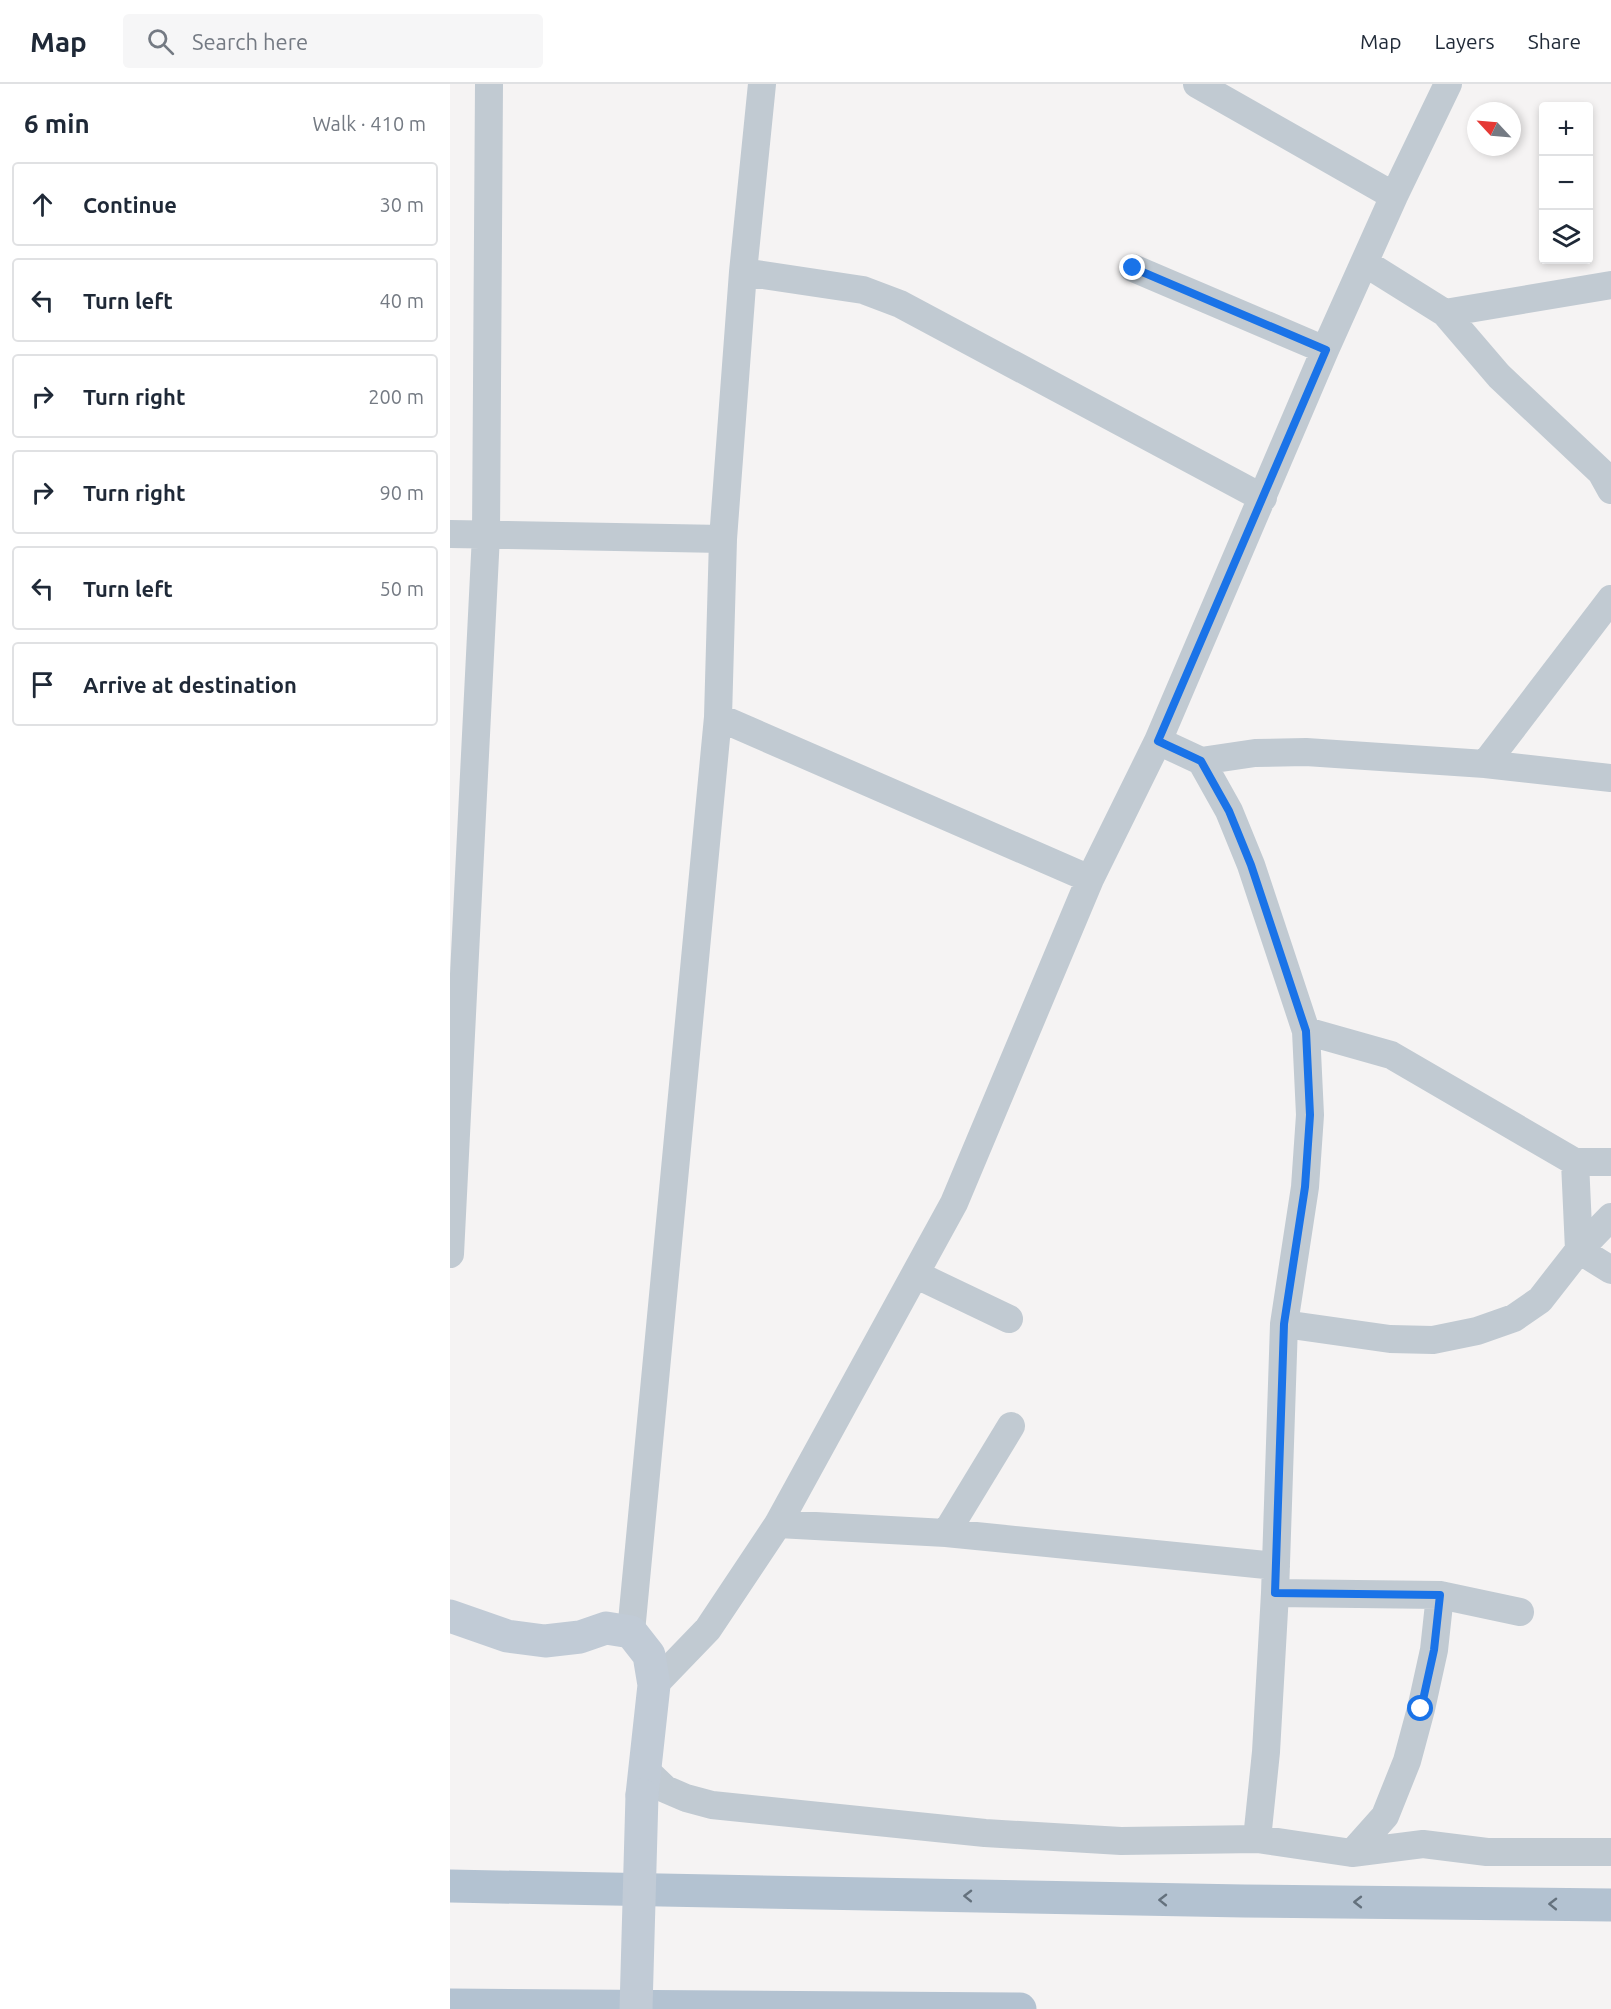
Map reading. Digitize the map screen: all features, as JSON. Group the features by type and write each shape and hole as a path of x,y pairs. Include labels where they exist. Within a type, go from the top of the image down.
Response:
{"main road":[{"path":"450,1616 507,1636 545,1641 580,1637 606,1629 631,1632 649,1655 654,1685 643,1782 636,2009"},
{"path":"450,1886 1244,1902 1611,1905"},
{"path":"450,2005 1020,2009"}],"street":[{"path":"450,1254 486,535 489,84"},
{"path":"631,1632 718,717 723,540 743,272 762,84"},
{"path":"1197,84 1394,196"},
{"path":"654,1685 708,1629 778,1524 954,1203 1090,879 1158,741 1326,350 1394,196 1448,84"},
{"path":"1365,263 1445,313 1498,376 1601,472 1611,490"},
{"path":"1133,268 1326,350"},
{"path":"743,272 863,290 900,304 1263,498"},
{"path":"1445,313 1611,285"},
{"path":"450,534 723,540"},
{"path":"1485,764 1611,599"},
{"path":"718,717 1090,879"},
{"path":"1158,741 1201,761 1255,753 1306,752 1485,764 1611,778"},
{"path":"1201,761 1229,811 1251,865 1306,1031 1310,1115 1305,1187 1284,1324 1276,1580 1266,1752 1257,1839"},
{"path":"1306,1031 1391,1055 1575,1162 1611,1162"},
{"path":"1575,1162 1579,1250"},
{"path":"1284,1324 1390,1339 1433,1340 1477,1331 1514,1318 1540,1300 1579,1250 1611,1217"},
{"path":"1579,1250 1611,1270"},
{"path":"915,1274 1009,1319"},
{"path":"946,1533 1011,1426"},
{"path":"778,1524 946,1533 1276,1580 1440,1595 1520,1612"},
{"path":"1352,1853 1385,1816 1407,1761 1434,1650 1440,1595"},
{"path":"643,1782 712,1805 996,1833 1121,1841 1257,1839 1352,1853 1423,1844 1487,1852 1611,1852"}],"route":[{"path":"1133,268 1326,350 1158,741 1201,761 1229,811 1251,865 1306,1031 1310,1115 1305,1187 1284,1324 1275,1593 1440,1595 1434,1650 1421,1709"}]}
